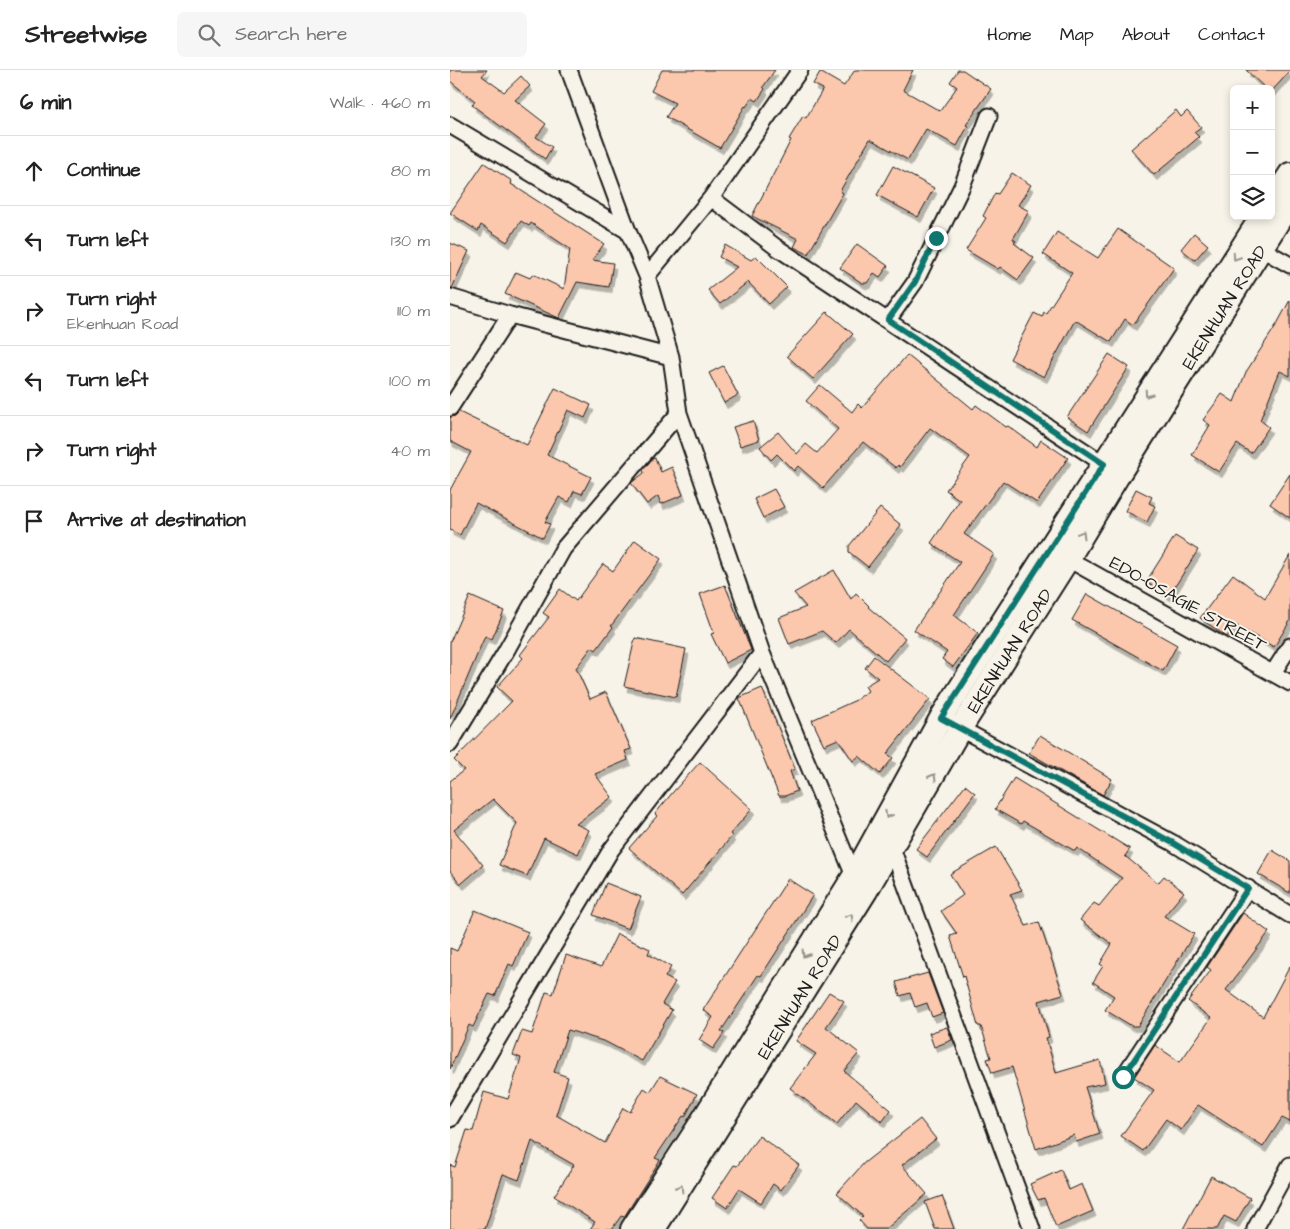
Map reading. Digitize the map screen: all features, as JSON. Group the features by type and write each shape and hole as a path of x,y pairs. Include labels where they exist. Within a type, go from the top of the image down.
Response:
{"main road":[{"path":"1275,197 1290,174"},
{"name":"EKENHUAN ROAD","path":"654,1229 892,848 951,724 1068,558 1124,465 1290,203"},
{"name":"EKENHUAN ROAD","path":"632,1229 697,1129 951,724 1104,464 1259,220"}],"street":[{"path":"569,70 628,231 647,276 672,357 679,413 762,653 854,876"},
{"path":"647,276 711,198 800,70"},
{"path":"888,320 915,282 962,186 989,116"},
{"path":"450,125 628,231"},
{"path":"711,198 776,247 1104,464"},
{"path":"1260,248 1290,265"},
{"path":"450,297 510,315 672,357"},
{"path":"450,408 510,315"},
{"path":"450,744 564,549 679,413"},
{"name":"EDO-OSAGIE STREET","path":"1068,558 1290,683"},
{"path":"1273,673 1290,646"},
{"path":"450,1120 611,850 762,653"},
{"path":"951,724 1173,843 1290,915"},
{"path":"892,848 1032,1229"},
{"path":"1123,1077 1248,888"},
{"path":"1255,1229 1290,1165"}],"building":[{"path":"450,70 487,70 482,76 504,92 521,76 530,86 515,100 546,124 536,137 552,147 545,159 472,105 475,101 450,81"},
{"path":"662,70 775,70 763,87 765,89 757,101 752,98 745,106 720,148 666,117 675,103 651,91"},
{"path":"855,70 913,70 903,90 940,111 957,87 950,82 958,70 963,70 991,89 966,125 968,126 957,146 926,129 908,160 870,139 840,191 843,193 808,254 794,247 798,239 752,216 791,140 789,139 803,116 806,118 823,89 813,84 820,72 844,86"},
{"path":"1246,70 1290,70 1275,88 1275,85 1262,85"},
{"path":"1176,110 1181,117 1187,111 1201,127 1194,132 1199,137 1154,175 1131,149"},
{"path":"484,163 512,181 511,184 604,244 592,260 613,263 609,287 577,282 559,318 505,294 516,272 530,278 533,274 564,289 570,249 531,223 529,226 521,221 507,242 481,225 478,231 450,213"},
{"path":"893,166 934,188 918,217 877,195"},
{"path":"1012,173 1031,185 1018,205 1029,211 1013,239 1016,241 1014,243 1034,258 1018,280 1000,267 998,269 966,250 986,218 983,216 995,193 998,194"},
{"path":"1118,229 1174,268 1133,325 1125,319 1111,342 1075,320 1044,377 1010,359 1034,313 1042,317 1044,312 1046,313 1072,273 1043,254 1057,232 1098,258"},
{"path":"1194,233 1208,245 1195,260 1181,249"},
{"path":"450,243 469,251 452,288 450,288"},
{"path":"857,244 888,266 880,277 874,273 867,283 862,283 840,268"},
{"path":"725,245 751,260 756,256 787,287 769,304 748,282 720,304 708,290 737,267 719,257"},
{"path":"1290,300 1290,376 1280,371 1260,420 1269,427 1251,453 1237,444 1219,472 1192,455 1210,425 1203,420 1222,394 1234,402 1246,372"},
{"path":"827,312 853,334 813,379 787,356"},
{"path":"1109,354 1129,367 1088,431 1067,417"},
{"path":"907,355 973,409 976,405 1037,447 1041,440 1068,458 1037,503 1003,481 964,534 994,554 954,615 978,633 953,667 942,659 947,652 914,630 960,562 931,543 960,500 946,490 970,457 930,428 900,467 898,465 896,468 863,442 823,488 798,466 794,471 777,454 771,460 760,447 778,432 797,454 806,444 817,453 838,429 806,401 820,385 852,412 858,404 862,408"},
{"path":"723,366 738,395 724,403 709,373"},
{"path":"555,388 591,405 585,418 568,410 547,455 591,477 582,494 574,491 569,502 559,497 545,522 550,524 543,538 476,503 460,535 450,530 450,490 471,452 450,441 450,417 455,416 459,412 527,445"},
{"path":"753,421 759,440 740,446 733,427"},
{"path":"655,458 661,472 672,467 683,495 661,504 658,496 647,504 631,483 644,473 643,470"},
{"path":"1290,474 1290,518 1270,504"},
{"path":"774,489 784,507 763,518 754,499"},
{"path":"1136,489 1152,497 1149,503 1155,506 1147,522 1125,511"},
{"path":"880,508 901,525 868,567 849,552 849,546"},
{"path":"1175,536 1198,550 1169,596 1146,582"},
{"path":"635,540 661,559 611,626 613,627 596,650 592,647 576,668 590,699 606,692 631,749 625,751 628,760 595,774 612,797 576,824 589,830 578,854 544,838 527,876 499,865 517,823 493,799 454,830 483,865 461,884 450,871 450,781 464,770 454,760 512,701 497,687 523,658 520,655 549,617 543,613 560,589 576,601 603,564 613,571"},
{"path":"1290,555 1290,621 1274,647 1235,625 1227,637 1200,618 1233,574 1265,598"},
{"path":"834,570 851,599 856,593 868,607 905,638 886,661 849,629 836,643 822,631 789,644 779,618 806,607 794,593"},
{"path":"725,585 751,650 725,663 711,634 714,633 700,594"},
{"path":"1087,594 1177,645 1163,671 1072,620"},
{"path":"470,596 504,611 492,639 485,636 450,719 450,642"},
{"path":"635,638 686,649 676,697 624,686"},
{"path":"874,656 930,699 887,754 893,758 880,774 859,756 853,761 838,739 824,745 812,720 856,700 868,691 865,686 878,678 865,668"},
{"path":"762,688 795,769 790,771 797,791 785,796 779,796 739,698"},
{"path":"1040,735 1112,779 1103,795 1029,753"},
{"path":"700,762 752,809 730,834 732,836 682,895 629,848 657,816 655,814 673,792"},
{"path":"1014,778 1130,849 1125,856 1158,883 1164,876 1184,892 1164,916 1194,934 1138,1026 1132,1026 1105,1010 1114,996 1093,982 1103,966 1100,964 1112,944 1080,920 1094,903 1099,906 1122,878 1077,848 1075,851 1023,821 1021,824 995,809"},
{"path":"965,785 975,793 927,857 916,849"},
{"path":"996,847 1022,890 1010,894 1026,926 1039,922 1063,994 1039,1001 1049,1037 1046,1038 1056,1073 1100,1060 1105,1083 1085,1087 1100,1134 1076,1142 1074,1135 1036,1149 1012,1067 992,1073 987,1059 991,1058 981,1026 978,1026 950,936 957,934 941,911 963,895 950,874"},
{"path":"1272,850 1290,861 1290,893 1258,874"},
{"path":"788,879 813,895 761,976 758,975 721,1031 724,1033 713,1049 699,1040 713,1017 703,1010"},
{"path":"606,883 641,897 628,929 593,915"},
{"path":"475,910 528,932 513,966 509,964 495,996 489,994 473,1027 469,1025 450,1069 450,948 457,951"},
{"path":"1243,913 1269,932 1226,990 1263,1017 1290,966 1290,1122 1282,1118 1263,1147 1198,1105 1181,1130 1166,1119 1143,1151 1121,1136 1154,1090 1134,1077 1155,1045 1180,1062 1211,1018 1188,1001 1211,970 1207,967"},
{"path":"617,934 650,949 648,954 671,967 665,977 675,982 662,1004 672,1010 642,1061 606,1042 568,1030 554,1072 568,1077 556,1115 605,1143 623,1108 630,1112 644,1088 650,1092 660,1076 697,1094 685,1117 683,1116 655,1158 660,1160 624,1217 621,1216 612,1229 590,1229 595,1222 554,1196 574,1165 532,1141 519,1180 503,1174 485,1229 450,1229 450,1165 455,1167 467,1130 473,1131 484,1092 508,1099 521,1058 513,1055 522,1031 532,1034 546,992 553,994 566,955 601,967"},
{"path":"928,973 943,1013 932,1017 927,1003 915,1007 910,993 900,996 896,982"},
{"path":"829,992 844,1001 826,1027 859,1053 844,1071 891,1110 882,1122 856,1100 837,1124 790,1088 816,1054 796,1041"},
{"path":"947,1027 952,1040 934,1047 929,1033"},
{"path":"920,1119 936,1139 902,1165 927,1194 886,1229 867,1229 859,1220 863,1216 837,1193 864,1163"},
{"path":"759,1136 799,1165 781,1190 773,1184 761,1203 739,1189 727,1208 712,1198 734,1165 737,1166"},
{"path":"1061,1170 1069,1190 1082,1184 1093,1211 1056,1227 1044,1198 1038,1200 1030,1184"},
{"path":"1211,1176 1250,1198 1236,1222 1224,1216 1217,1229 1183,1229"},
{"path":"942,1196 954,1229 935,1229 925,1202"}],"route":[{"path":"936,238 915,282 888,320 1104,464 941,718 1173,843 1248,888 1123,1077"}]}
